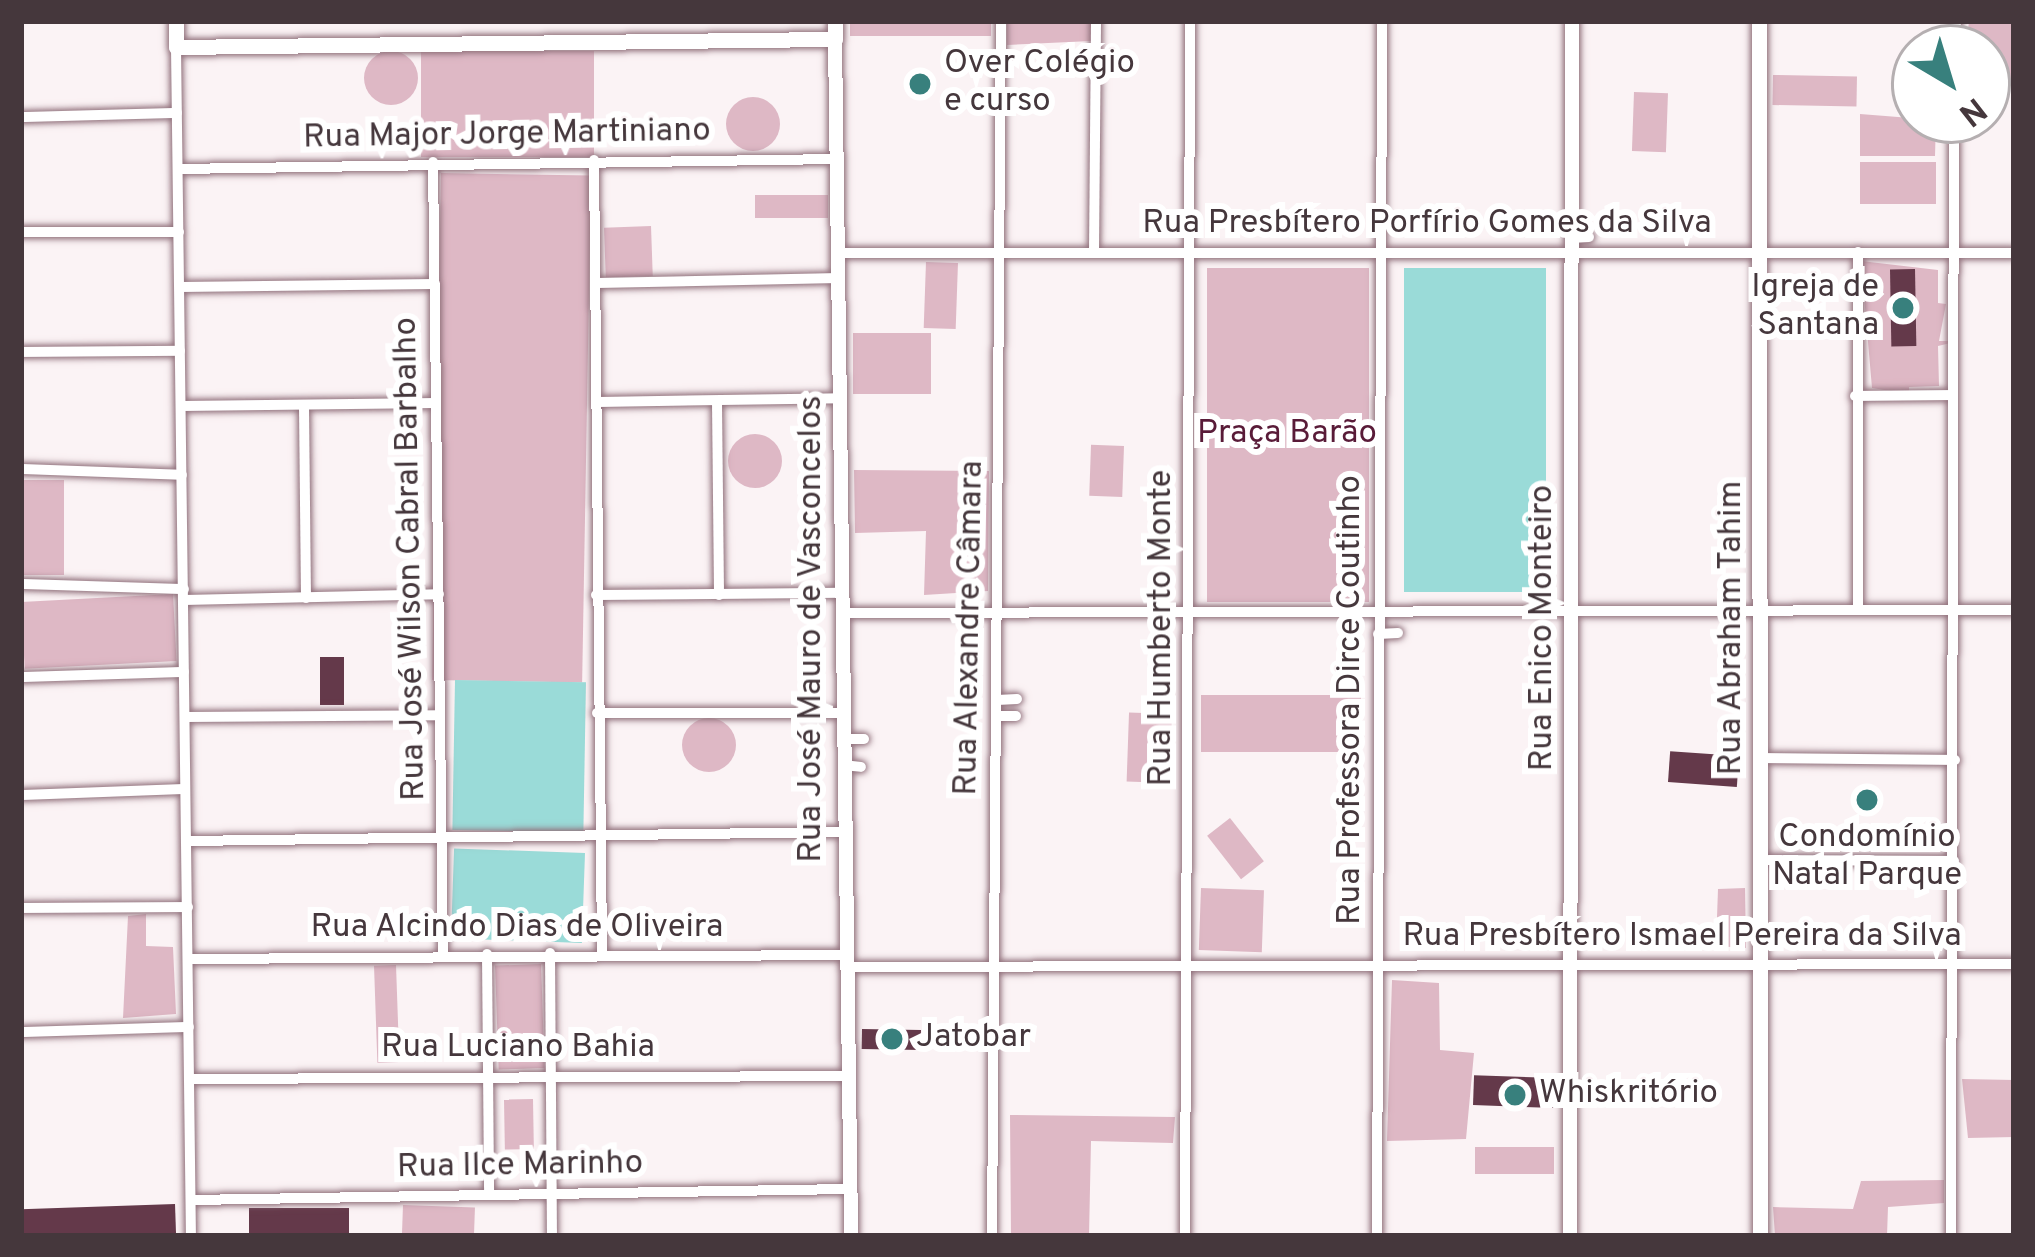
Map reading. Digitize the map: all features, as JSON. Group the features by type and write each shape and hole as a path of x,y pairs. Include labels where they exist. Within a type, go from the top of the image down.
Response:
{"main road":[{"path":"176,21 176,47 835,30"},
{"name":"Rua Abraham Tahim","path":"1760,21 1754,132 1763,252 1766,609 1760,1236"}],"street":[{"name":"Rua Alexandre Câmara","path":"992,1236 1001,21"},
{"path":"1094,253 1096,21"},
{"name":"Rua Humberto Monte","path":"1185,1236 1190,21"},
{"name":"Rua Professora Dirce Coutinho","path":"1377,1236 1382,21"},
{"name":"Rua Enico Monteiro","path":"1570,1236 1572,21"},
{"name":"Rua José Mauro de Vasconcelos","path":"835,30 851,1236"},
{"path":"176,47 191,1236"},
{"path":"21,117 177,113"},
{"path":"1951,1236 1953,144"},
{"name":"Rua Major Jorge Martiniano","path":"178,169 837,159"},
{"path":"594,160 602,953"},
{"name":"Rua José Wilson Cabral Barbalho","path":"434,162 442,955"},
{"path":"21,232 178,232"},
{"path":"1571,246 1589,237"},
{"name":"Rua Presbítero Porfírio Gomes da Silva","path":"839,253 1381,255 1571,246 2014,253"},
{"path":"1858,252 1858,610"},
{"path":"597,284 839,278"},
{"path":"180,287 435,284"},
{"path":"21,352 180,351"},
{"path":"1855,396 1950,395"},
{"path":"598,402 842,398"},
{"path":"716,402 718,595"},
{"path":"182,406 436,403"},
{"path":"304,407 306,598"},
{"path":"21,469 182,475"},
{"path":"21,584 306,598 439,594"},
{"path":"596,595 842,592"},
{"path":"842,613 1378,608 2014,610"},
{"path":"1378,634 1397,633"},
{"path":"21,677 184,672"},
{"path":"980,699 1017,699"},
{"path":"597,713 843,713"},
{"path":"185,717 440,715"},
{"path":"997,716 1016,716"},
{"path":"843,740 864,739"},
{"path":"1762,758 1955,760"},
{"path":"843,765 861,766"},
{"path":"21,795 185,789"},
{"path":"187,841 441,832 843,832"},
{"path":"1762,860 1954,861"},
{"path":"21,908 188,907"},
{"path":"550,953 552,1236"},
{"name":"Rua Alcindo Dias de Oliveira","path":"189,959 602,953 846,961"},
{"path":"487,954 489,1195"},
{"name":"Rua Presbítero Ismael Pereira da Silva","path":"846,961 991,967 2014,964"},
{"path":"21,1032 189,1028"},
{"name":"Rua Luciano Bahia","path":"189,1078 848,1076"},
{"name":"Rua Ilce Marinho","path":"191,1200 850,1190"}],"green space":[{"path":"850,21 991,21 991,36 850,36"},
{"path":"1007,21 1091,21 1091,41 1007,45"},
{"path":"2014,21 2014,85 2011,24 1969,24"},
{"path":"391,51 410,59 418,78 410,97 391,105 372,97 364,78 372,59"},
{"path":"421,51 594,51 594,157 421,157"},
{"path":"1773,75 1857,76 1856,106 1772,105"},
{"path":"1634,92 1668,93 1666,152 1632,151"},
{"path":"753,97 772,105 780,124 772,143 753,151 734,143 726,124 734,105"},
{"path":"1860,114 1891,116 1891,144 1935,144 1935,156 1860,156"},
{"path":"1860,162 1936,162 1936,204 1860,204"},
{"path":"441,173 591,176 582,683 432,680"},
{"path":"755,195 828,195 828,218 755,218"},
{"path":"651,226 653,276 606,278 604,228"},
{"path":"1861,261 1938,270 1938,303 1946,304 1939,341 1959,341 1938,346 1939,386 1909,387 1909,394 1872,388"},
{"path":"926,262 958,263 956,329 924,328"},
{"name":"Praça Barão","path":"1207,268 1369,268 1369,602 1207,602"},
{"path":"853,333 931,333 931,394 853,394"},
{"path":"755,434 774,442 782,461 774,480 755,488 736,480 728,461 736,442"},
{"path":"1091,445 1124,446 1122,497 1089,496"},
{"path":"854,470 989,471 988,591 924,595 926,531 855,533"},
{"path":"21,480 64,480 64,575 21,575"},
{"path":"173,594 177,661 25,669 21,602"},
{"path":"1201,695 1361,695 1361,752 1201,752"},
{"path":"1129,712 1172,714 1170,783 1127,781"},
{"path":"709,718 728,726 736,745 728,764 709,772 690,764 682,745 690,726"},
{"path":"1230,818 1264,861 1241,879 1207,836"},
{"path":"1201,888 1264,890 1262,952 1199,950"},
{"path":"1745,888 1746,948 1716,946 1718,889"},
{"path":"146,914 146,946 173,947 176,1014 123,1018 128,916"},
{"path":"541,964 545,1068 499,1070 495,966"},
{"path":"396,965 399,1062 377,1063 374,966"},
{"path":"1392,980 1439,983 1440,1050 1474,1053 1466,1139 1387,1141"},
{"path":"1962,1079 2014,1080 2014,1137 1968,1138"},
{"path":"533,1099 534,1149 505,1149 504,1100"},
{"path":"1010,1115 1175,1117 1173,1143 1091,1141 1089,1236 1011,1236"},
{"path":"1475,1147 1554,1147 1554,1174 1475,1174"},
{"path":"1944,1180 1944,1203 1888,1207 1887,1236 1775,1236 1773,1207 1853,1209 1861,1181"},
{"path":"403,1205 475,1208 474,1236 402,1236"}],"water":[{"path":"1404,268 1546,268 1546,592 1404,592"},
{"path":"455,680 586,682 583,832 452,830"},
{"path":"454,848 585,853 582,943 451,938"}],"building":[{"name":"Igreja de Santana","path":"1890,269 1915,269 1916,346 1891,346"},
{"path":"320,657 344,657 344,705 320,705"},
{"path":"1670,751 1739,756 1737,787 1668,782"},
{"name":"Jatobar","path":"862,1029 921,1030 921,1050 862,1049"},
{"name":"Whiskritório","path":"1474,1075 1556,1078 1555,1108 1473,1105"},
{"path":"175,1204 176,1236 22,1236 21,1209"},
{"path":"249,1208 349,1208 349,1236 249,1236"}],"place":[{"name":"Over Colégio e curso","path":"920,84"},
{"name":"Igreja de Santana","path":"1903,308"},
{"name":"Condomínio Natal Parque","path":"1867,800"},
{"name":"Jatobar","path":"892,1039"},
{"name":"Whiskritório","path":"1515,1095"}]}
